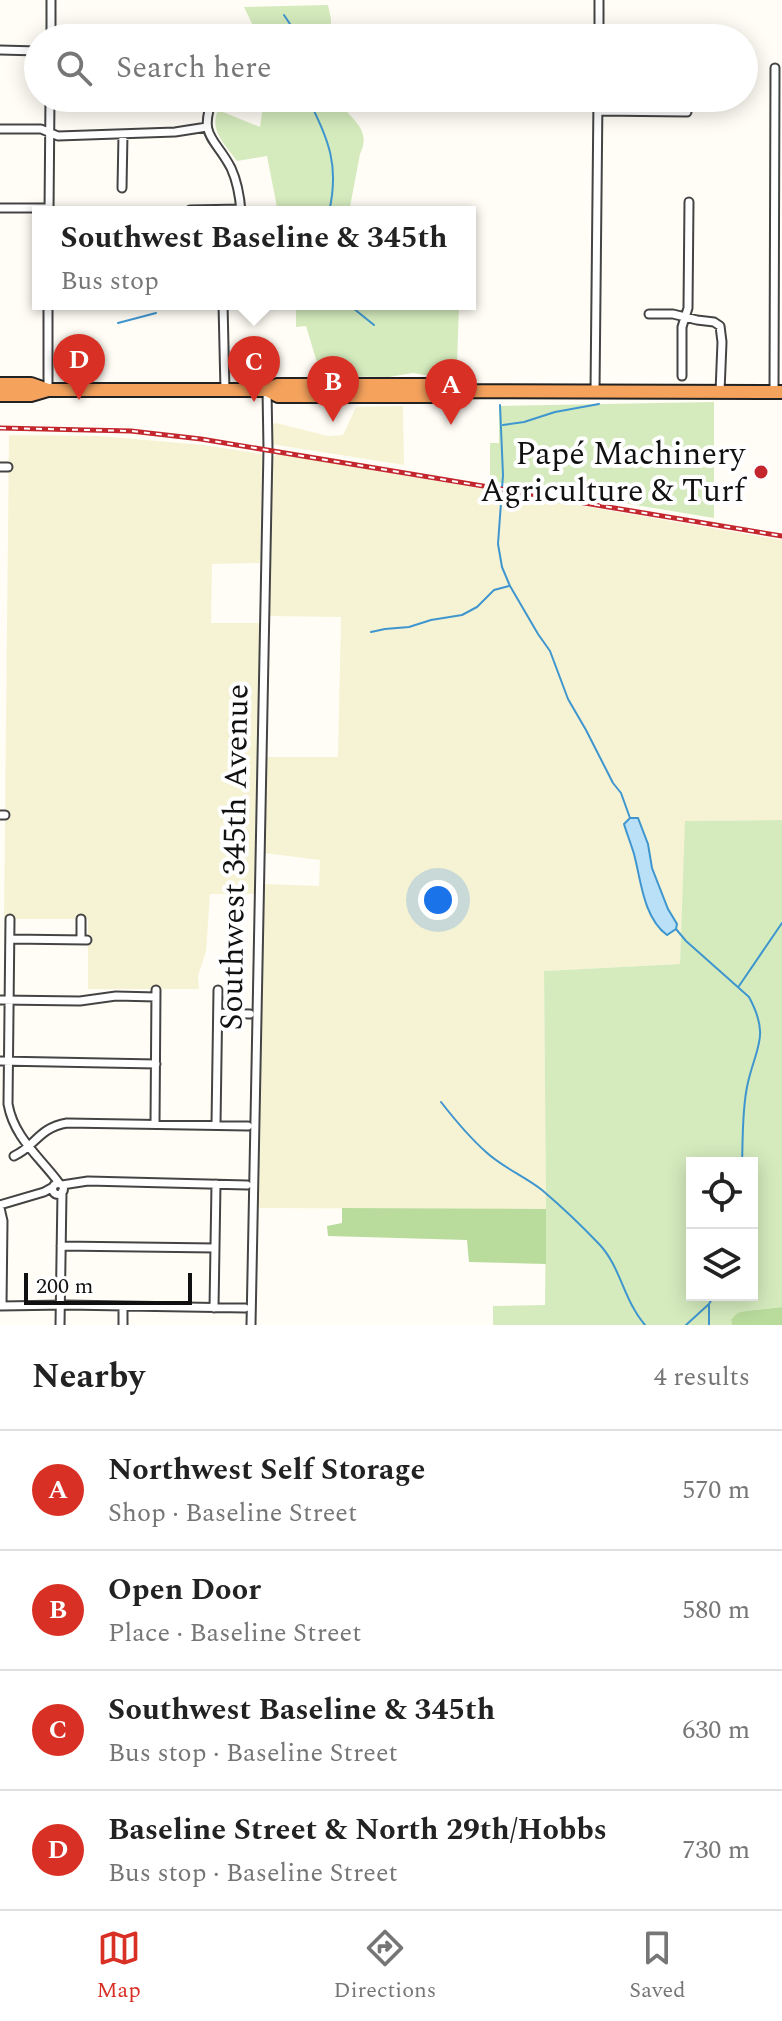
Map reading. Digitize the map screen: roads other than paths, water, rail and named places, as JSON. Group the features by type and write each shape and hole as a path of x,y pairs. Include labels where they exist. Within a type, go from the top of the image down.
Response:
{"highway":[{"path":"0,384 31,384 48,390"},
{"path":"0,395 31,395 48,390 267,390 277,385 451,385 462,391 778,392"}],"street":[{"path":"599,0 599,24"},
{"path":"51,2 51,24"},
{"path":"0,50 24,51"},
{"path":"775,68 778,392"},
{"path":"49,206 50,112"},
{"path":"207,112 210,138 233,171 240,206"},
{"path":"595,391 598,112"},
{"path":"0,129 41,129 58,136 175,132 207,127"},
{"path":"122,188 123,134"},
{"path":"682,376 682,327 688,308 689,202"},
{"path":"0,208 32,209"},
{"path":"48,310 48,390"},
{"path":"223,310 225,390"},
{"path":"649,314 673,314 720,326 720,392"},
{"name":"Southwest 345th Avenue","path":"251,1325 267,390"},
{"path":"10,919 4,1000 7,1097 14,1125 52,1176 58,1189 61,1202 60,1325"},
{"path":"10,939 84,940 81,919"},
{"path":"216,1125 218,990"},
{"path":"4,1000 80,1001 156,993 155,1124"},
{"path":"218,1013 250,1014"},
{"path":"4,1061 156,1064"},
{"path":"14,1156 22,1153 47,1129 61,1124 248,1126"},
{"path":"245,1308 1,1306 3,1221 0,1206 88,1181 247,1185"},
{"path":"214,1308 216,1184"},
{"path":"61,1246 215,1248"},
{"path":"123,1306 123,1325"}],"water":[{"path":"630,818 638,818 648,844 652,868 677,924 676,929 667,935 653,918 644,898 624,824"}],"waterway":[{"path":"284,15 290,24"},
{"path":"314,112 330,153 333,180 330,206"},
{"path":"355,310 374,325"},
{"path":"118,323 156,313"},
{"path":"503,425 599,404"},
{"path":"500,405 503,475 498,544 502,567 510,586 550,651 568,699 621,793 630,818"},
{"path":"371,632 462,615 477,607 494,590 509,586"},
{"path":"739,986 782,923"},
{"path":"676,929 749,997 756,1011 760,1033 745,1096 742,1157"},
{"path":"441,1102 486,1152 542,1190 600,1245 645,1325"},
{"path":"686,1325 711,1301"},
{"path":"709,1305 709,1325"}],"railway":[{"path":"0,428 131,431 201,439 782,536"}],"place":[{"name":"Baseline Street & North 29th/Hobbs","path":"79,400"},
{"name":"Southwest Baseline & 345th","path":"254,402"},
{"name":"Open Door","path":"333,422"},
{"name":"Northwest Self Storage","path":"451,425"},
{"name":"Papé Machinery Agriculture & Turf","path":"761,472"}]}
